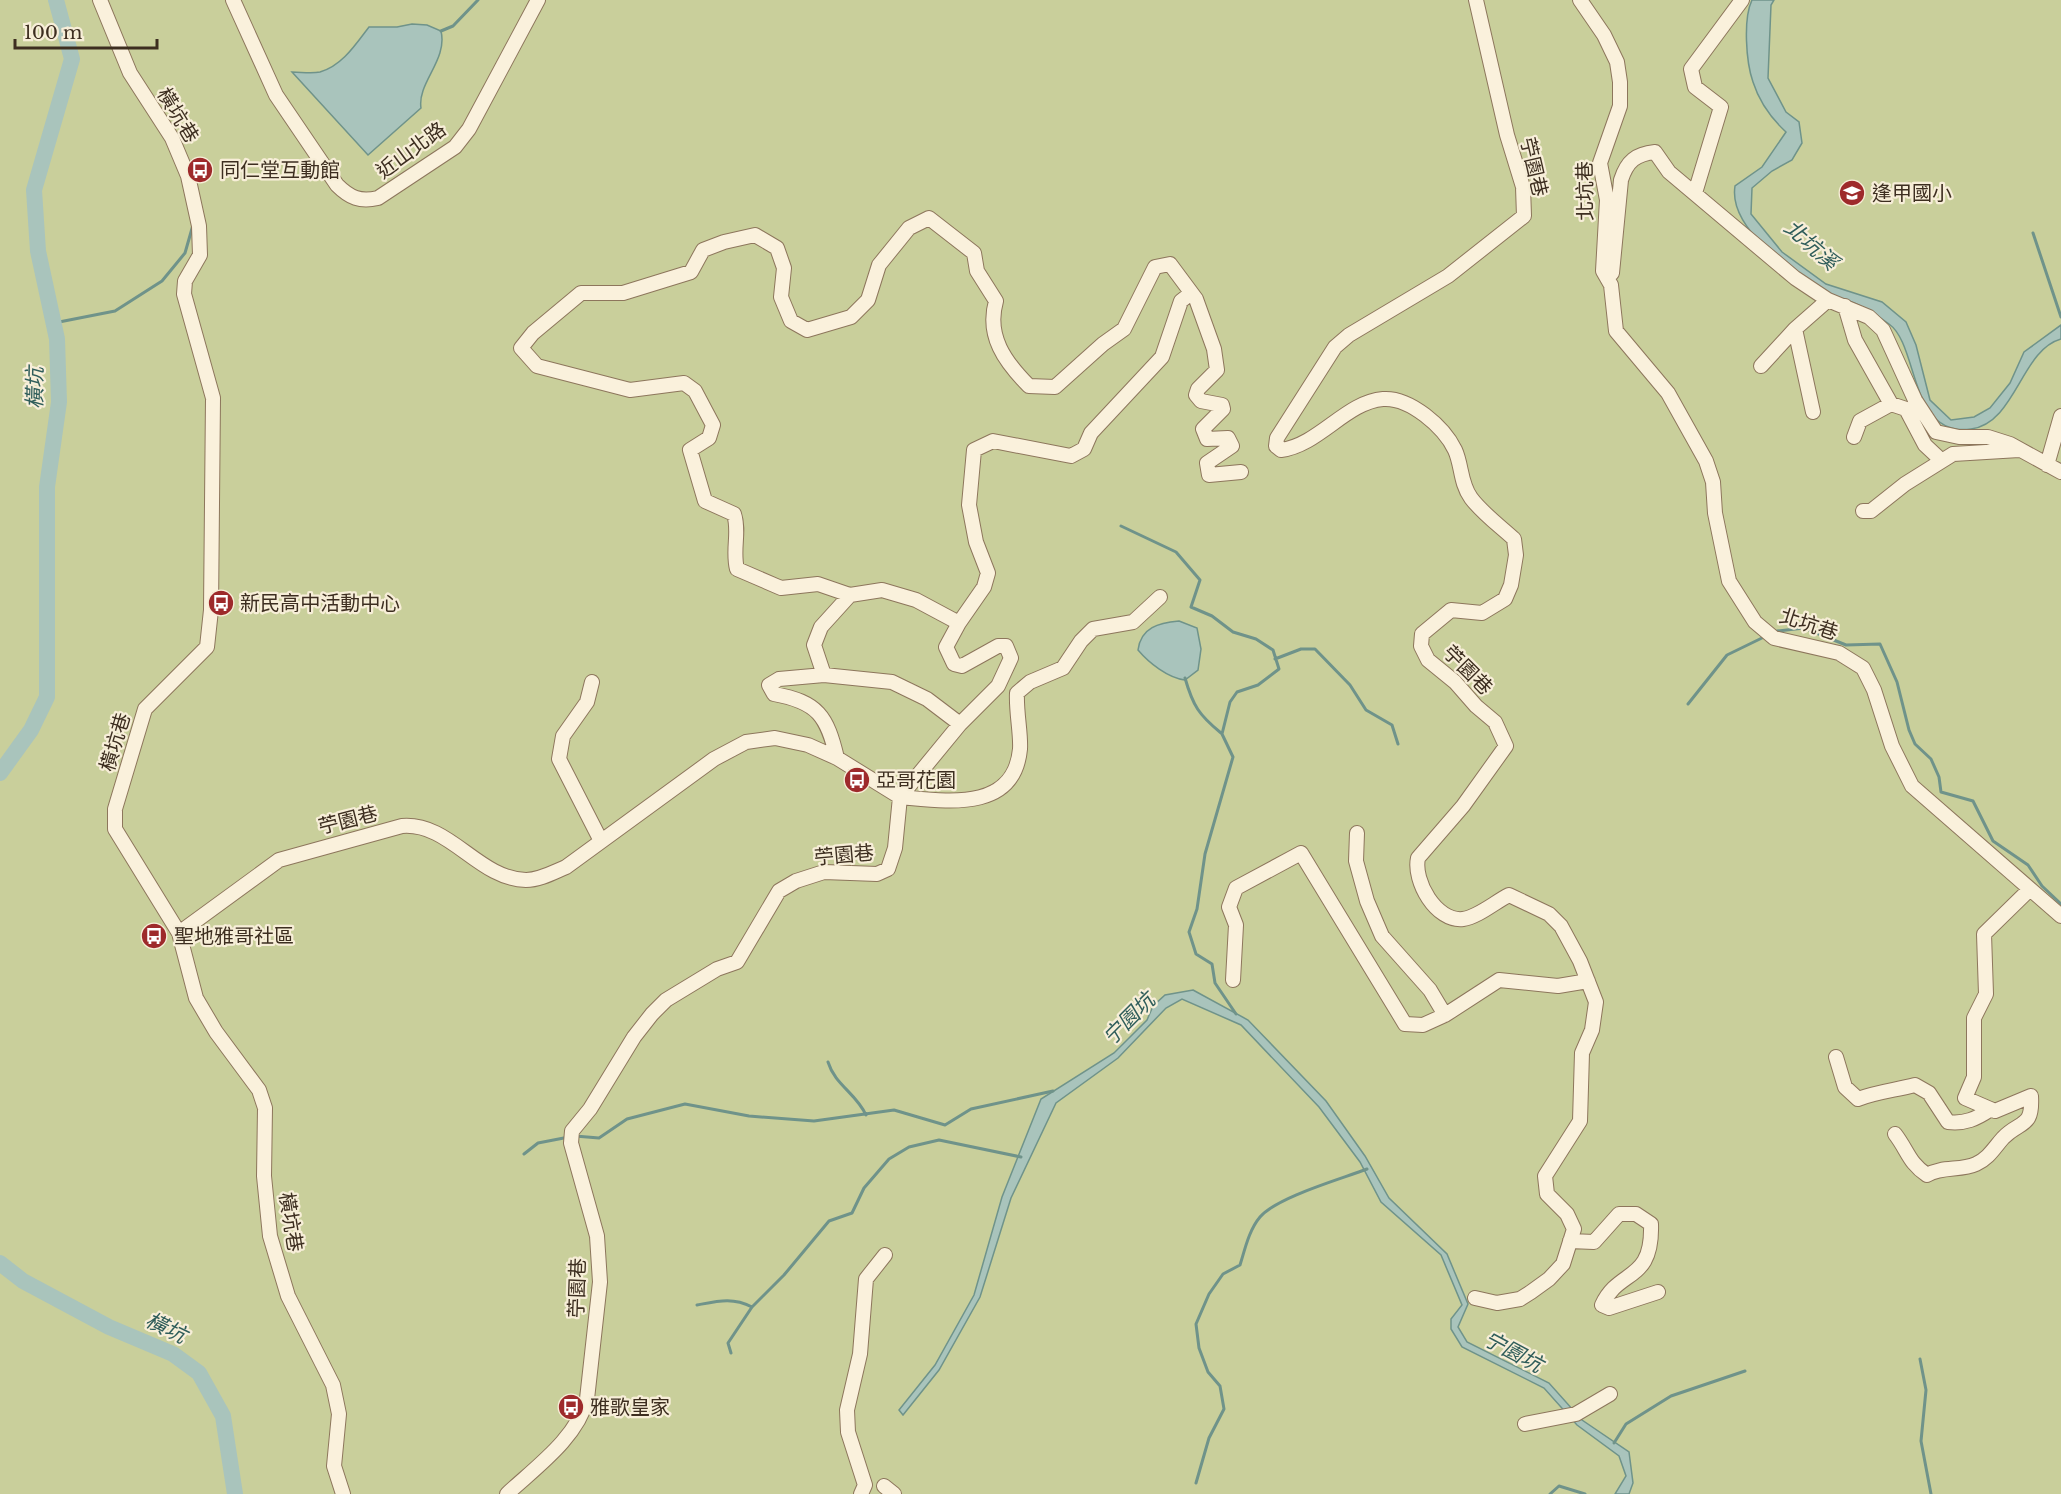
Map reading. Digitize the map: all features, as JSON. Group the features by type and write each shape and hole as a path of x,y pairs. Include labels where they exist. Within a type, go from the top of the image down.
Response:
{"street":[{"name":"橫坑巷","path":"100,0 130,74 172,138 181,158 199,226 200,255 185,281 184,294 213,398 211,610 207,647 145,709 114,809 116,828 179,933 196,998 216,1032 259,1090 264,1108 264,1176 270,1236 288,1296 333,1385 339,1414 334,1466 343,1494"},
{"name":"近山北路","path":"233,0 282,104 337,186 349,198 366,201 378,198 455,147 469,129 538,0"},
{"name":"苧園巷","path":"1475,1298 1497,1303 1525,1296 1549,1279 1563,1264 1574,1229 1567,1214 1547,1194 1545,1176 1580,1121 1582,1053 1595,1018 1596,1002 1561,926 1549,914 1509,895 1472,917 1460,920 1436,907 1426,894 1416,866 1418,858 1463,806 1506,746 1495,722 1476,706 1455,682 1428,660 1421,646 1422,634 1451,610 1482,613 1504,599 1511,585 1516,555 1514,539 1471,498 1462,480 1456,452 1446,434 1422,413 1406,404 1383,399 1361,407 1301,446 1281,450 1276,446 1277,438 1335,347 1349,335 1448,276 1524,216 1523,187 1507,135 1476,0"},
{"name":"北坑巷","path":"1580,0 1604,35 1617,62 1620,82 1620,106 1600,163 1607,200 1603,271 1611,285"},
{"path":"1695,193 1720,107 1695,87 1691,69 1742,0"},
{"name":"北坑巷","path":"2061,472 2020,450 1988,437 1959,437 1936,432 1915,400 1883,330 1869,317 1828,300 1795,278 1669,172 1655,152 1641,153 1626,166 1621,180 1611,285 1616,331 1668,393 1706,461 1713,482 1715,513 1730,580 1755,622 1774,638 1839,653 1863,668 1874,690 1892,746 1912,786 2061,916"},
{"path":"959,623 916,600 882,590 850,595 818,584 780,588 737,569 735,560 738,526 734,514 705,501 690,450 709,438 713,425 695,391 684,383 630,390 537,366 521,348 532,333 581,293 624,293 691,272 703,250 724,242 755,235 777,248 784,268 781,297 791,321 807,330 851,317 868,300 879,265 909,228 928,218 974,253 977,271 996,301 992,316 995,340 1009,366 1029,386 1054,387 1103,344 1124,329 1155,267 1170,264 1190,294 1196,299 1204,319 1217,370 1198,389 1196,395 1201,401 1221,405 1224,409 1203,432 1207,439 1228,438 1232,446 1206,463 1206,469 1209,475 1241,472"},
{"path":"900,797 960,724 998,686 1011,658 1006,646 998,646 962,666 954,664 946,648 959,623 984,587 988,573 976,542 969,505 974,450 993,441 1071,456 1084,449 1091,434 1162,357 1181,301 1190,294"},
{"path":"1761,366 1795,329 1828,300"},
{"path":"1845,306 1856,340 1891,404 1906,409 1924,445 1941,460"},
{"path":"1795,329 1813,412"},
{"path":"1854,437 1860,421 1891,404"},
{"path":"2047,465 2061,416"},
{"path":"1863,511 1871,511 1905,483 1953,454 2020,450"},
{"path":"824,675 814,645 821,627 850,595"},
{"path":"900,797 963,802 1005,786 1014,772 1020,748 1016,716 1017,693 1030,682 1063,668 1081,641 1094,629 1133,622 1160,597"},
{"path":"837,758 828,726 817,709 806,702 774,694 769,685 779,680 824,675 892,682 927,699 960,724"},
{"path":"592,682 587,702 563,736 559,759 602,841"},
{"name":"苧園巷","path":"179,933 279,860 402,826 417,825 440,836 497,875 528,880 566,867 714,759 746,742 775,738 790,739 837,758 900,797 894,848 888,869 877,874 824,872 796,881 779,891 737,962 717,969 666,1000 652,1014 634,1037 572,1137 597,1236 600,1282 587,1398 584,1413 572,1430 507,1494"},
{"path":"1357,833 1356,861 1367,901 1382,936 1430,990 1445,1015"},
{"path":"1233,980 1236,925 1229,907 1236,888 1301,853 1405,1024 1423,1025 1445,1015 1499,980 1558,986 1588,981"},
{"path":"1895,1134 1906,1149 1913,1166 1927,1175 1935,1170 1976,1164 1993,1153 2004,1137 2023,1125 2032,1111 2031,1096 1995,1111 1965,1098 1974,1077 1974,1018 1986,994 1984,934 2030,889"},
{"path":"1836,1058 1845,1087 1858,1099 1872,1093 1886,1093 1915,1085 1929,1093 1948,1122 1961,1124 1978,1118 1991,1109"},
{"path":"1570,1241 1594,1242 1619,1214 1636,1214 1651,1224 1652,1243 1643,1266 1608,1293 1602,1305 1609,1308 1658,1292"},
{"path":"861,1494 865,1485 848,1432 847,1410 860,1354 866,1279 885,1255"},
{"path":"1525,1424 1576,1414 1610,1394"}],"green space":[{"path":"0,0 2061,0 2061,1494 0,1494"}],"water":[{"path":"1752,0 1774,0 1771,5 1768,78 1786,112 1799,122 1802,143 1792,160 1772,171 1752,188 1751,214 1782,252 1826,284 1882,302 1906,322 1916,345 1930,400 1951,420 1974,417 1990,408 2010,383 2024,352 2061,325 2061,339 2047,346 2036,357 2009,401 1986,424 1971,429 1951,428 1936,419 1918,388 1899,335 1889,324 1863,307 1829,294 1782,263 1753,234 1742,218 1736,202 1735,186 1762,167 1786,132 1762,103 1751,74 1747,52 1747,18"},
{"path":"412,24 427,25 441,31 442,42 437,62 423,90 421,108 368,155 292,72 317,73 335,65 348,54 369,27 397,27"},
{"path":"1179,621 1197,628 1201,649 1198,670 1185,680 1159,669 1138,650 1147,631 1158,625"},
{"path":"1193,990 1248,1020 1326,1101 1365,1156 1389,1198 1447,1254 1468,1304 1458,1327 1467,1342 1549,1383 1582,1420 1629,1452 1633,1483 1629,1494 1615,1494 1626,1476 1619,1456 1577,1425 1544,1388 1462,1347 1451,1329 1451,1319 1462,1305 1441,1255 1381,1202 1360,1162 1319,1107 1241,1025 1182,999 1166,1008 1118,1058 1056,1103 1011,1198 980,1297 939,1370 903,1415 899,1410 935,1365 974,1295 1002,1197 1041,1099 1114,1053 1147,1020 1153,1006 1165,995"}],"waterway":[{"name":"橫坑","path":"0,773 31,730 47,697 47,487 59,402 57,339 38,251 34,190 72,59 56,0"},
{"path":"441,31 453,26 478,0"},
{"path":"54,323 115,311 162,281 185,253 193,225"},
{"path":"2033,233 2061,317"},
{"path":"1121,526 1176,552 1200,580 1191,607 1212,616 1233,632 1256,639 1273,650 1279,669 1258,685 1237,692 1230,702 1222,734 1233,757 1205,854 1197,909 1189,932 1196,954 1212,964 1215,983 1236,1014"},
{"path":"1777,631 1804,628 1846,645 1880,644 1897,682 1909,730 1915,744 1931,759 1939,777 1941,792 1973,801 1993,841 2028,865 2042,886 2061,904"},
{"path":"1688,704 1727,655 1764,637"},
{"path":"1275,659 1301,649 1315,649 1350,685 1366,710 1392,725 1398,744"},
{"path":"1185,678 1198,709 1207,721 1221,733"},
{"path":"828,1062 835,1077 862,1107 866,1115"},
{"name":"宁園坑","path":"575,1136 599,1138 627,1119 685,1104 749,1116 814,1121 894,1110 945,1125 971,1109 1053,1091"},
{"name":"宁園坑","path":"524,1154 538,1143 569,1137"},
{"path":"731,1353 728,1343 752,1307 784,1275 829,1221 852,1213 864,1188 889,1159 909,1147 939,1140 1021,1157"},
{"path":"1196,1483 1209,1438 1224,1409 1220,1386 1208,1372 1199,1348 1196,1324 1209,1294 1223,1274 1240,1265 1253,1228 1268,1210 1294,1196 1367,1169"},
{"name":"橫坑","path":"0,1263 23,1281 109,1327 173,1354 199,1373 223,1416 235,1494"},
{"path":"697,1305 732,1301 752,1307"},
{"path":"1920,1359 1926,1390 1921,1441 1931,1494"},
{"path":"1614,1443 1626,1424 1671,1396 1745,1371"},
{"path":"1550,1494 1559,1486 1585,1494"}],"place":[{"name":"同仁堂互動館","path":"200,170"},
{"name":"逢甲國小","path":"1852,193"},
{"name":"新民高中活動中心","path":"221,603"},
{"name":"亞哥花園","path":"857,780"},
{"name":"聖地雅哥社區","path":"154,936"},
{"name":"雅歌皇家","path":"571,1407"}],"water label":[{"name":"北坑溪","path":"1811,245"}]}
